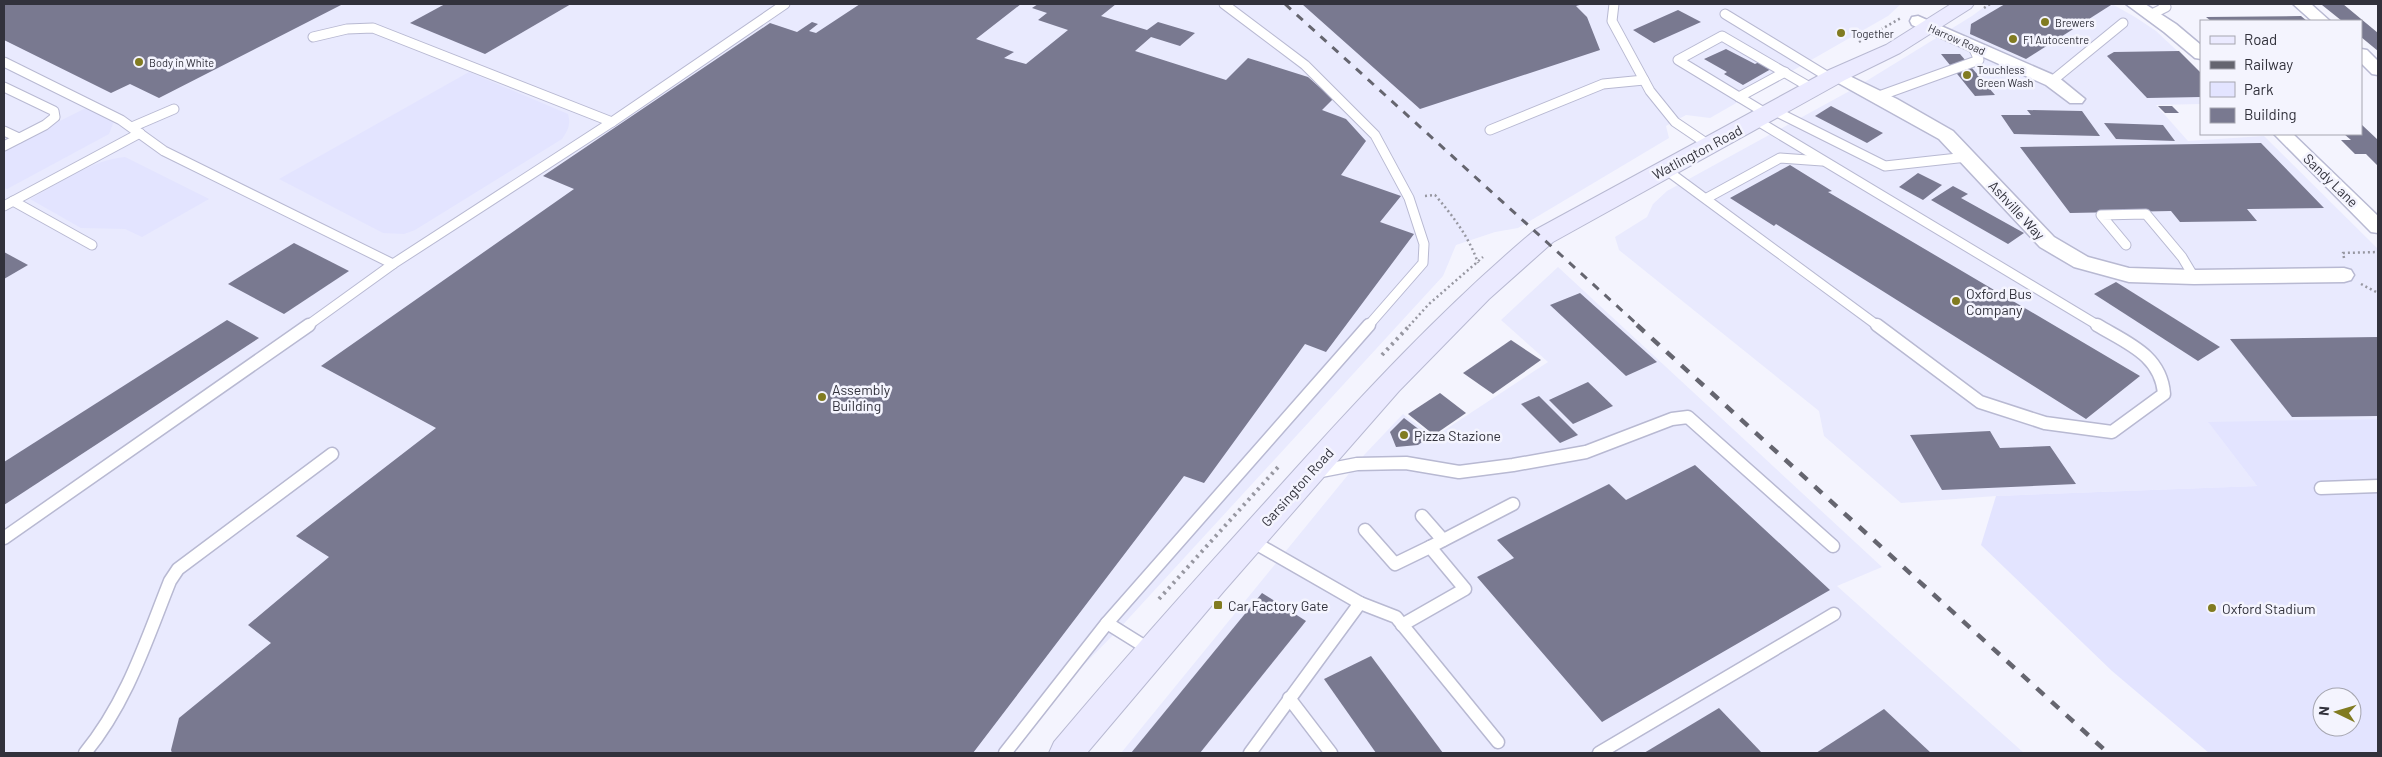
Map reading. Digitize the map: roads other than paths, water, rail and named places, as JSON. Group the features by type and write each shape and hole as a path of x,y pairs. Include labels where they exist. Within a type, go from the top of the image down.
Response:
{"main road":[{"name":"Watlington Road","path":"1931,27 1938,4"},
{"name":"Watlington Road","path":"1544,236 1832,77 1894,49 1931,27 1964,4"},
{"name":"Garsington Road","path":"1066,753 1152,651 1421,348 1482,288 1544,236"}],"street":[{"path":"2134,4 2156,9 2200,53"},
{"path":"2301,4 2321,20"},
{"name":"Harrow Road","path":"1931,27 2052,81 2076,99"},
{"path":"2362,55 2378,70"},
{"name":"Ashville Way","path":"1832,77 1879,96 1946,135 2047,242 2081,262 2129,276 2344,275"},
{"name":"Sandy Lane","path":"2284,135 2378,227"}],"lane":[{"path":"4,538 279,347 393,264 612,122 785,4"},
{"path":"1005,753 1423,263 1424,244 1409,198 1375,135 1305,65 1224,4"},
{"path":"1614,4 1612,21 1644,80 1675,122 1710,145"},
{"path":"1725,14 1832,77"},
{"path":"2052,81 2123,23"},
{"path":"313,38 347,29 373,28 612,122"},
{"path":"1665,169 1707,198 1980,402 2005,413 2059,426 2112,432 2164,394 2164,380 2157,364 2144,353 1824,161 1765,114 1678,60 1722,36 1785,72 1832,77"},
{"path":"1879,96 1979,60 1972,45"},
{"path":"4,62 121,120 164,151 393,264"},
{"path":"1739,97 1785,72"},
{"path":"1490,130 1603,84 1644,80"},
{"path":"4,87 54,111 55,117 4,146"},
{"path":"8,203 174,109"},
{"path":"1765,114 1885,166 1967,157"},
{"path":"4,131 19,138"},
{"path":"1707,198 1780,158 1824,161"},
{"path":"8,203 92,245"},
{"path":"2126,245 2101,215 2146,214 2182,257 2194,277"},
{"path":"1310,473 1357,464 1406,463 1459,472 1513,465 1586,452 1672,419 1688,418 1714,438 1833,546"},
{"path":"85,753 100,737 120,704 170,581 178,569 332,454"},
{"path":"2321,488 2378,486"},
{"path":"1365,530 1395,564 1513,504"},
{"path":"1422,516 1443,540"},
{"path":"1250,540 1360,603 1396,617 1498,742"},
{"path":"1402,625 1465,589 1430,547"},
{"path":"1250,753 1360,603"},
{"path":"1599,753 1834,614"},
{"path":"1113,626 1152,651"},
{"path":"1289,698 1331,753"}],"railway":[{"path":"1285,4 1639,326"},
{"path":"1637,325 2108,753"}],"place":[{"name":"Brewers","path":"2045,22"},
{"name":"Together","path":"1841,33"},
{"name":"F1 Autocentre","path":"2013,39"},
{"name":"Body in White","path":"139,62"},
{"name":"Touchless Green Wash","path":"1967,75"},
{"name":"Oxford Bus Company","path":"1956,301"},
{"name":"Assembly Building","path":"822,397"},
{"name":"Pizza Stazione","path":"1404,435"},
{"name":"Car Factory Gate","path":"1218,605"},
{"name":"Oxford Stadium","path":"2212,608"}]}
